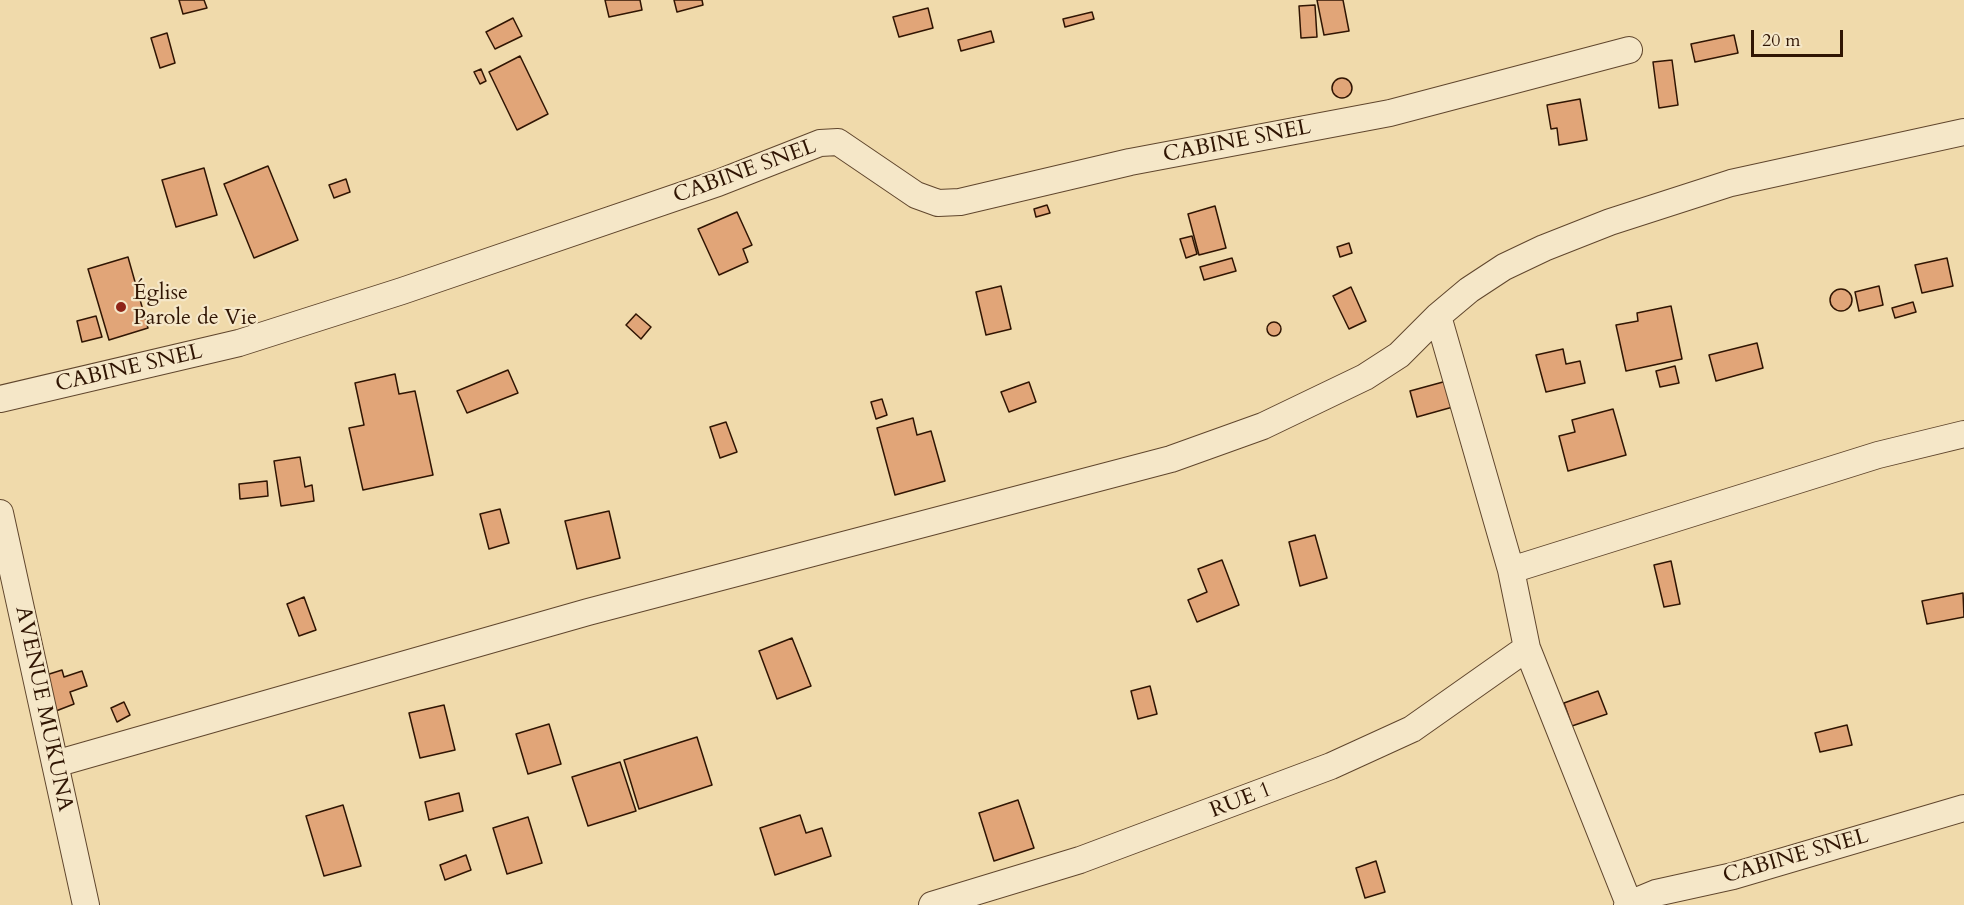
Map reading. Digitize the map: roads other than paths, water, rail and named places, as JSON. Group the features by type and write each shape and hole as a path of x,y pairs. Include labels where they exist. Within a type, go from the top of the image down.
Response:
{"street":[{"name":"CABINE SNEL","path":"0,399 238,343 402,291 718,183 820,142 838,142 916,195 938,203 960,202 1130,162 1390,113 1629,50"},
{"path":"55,764 588,612 1171,459 1263,426 1365,377 1399,355 1438,316 1469,290 1504,267 1544,248 1610,222 1731,183 1964,132"},
{"path":"1438,316 1511,570 1527,648 1628,905"},
{"path":"1511,570 1878,455 1964,434"},
{"name":"AVENUE MUKUNA","path":"0,513 86,905"},
{"name":"RUE 1","path":"932,905 1080,860 1331,766 1412,729 1527,648"},
{"name":"CABINE SNEL","path":"1628,905 1656,893 1733,876 1964,808"}],"place":[{"name":"Église Parole de Vie","path":"121,307"}]}
